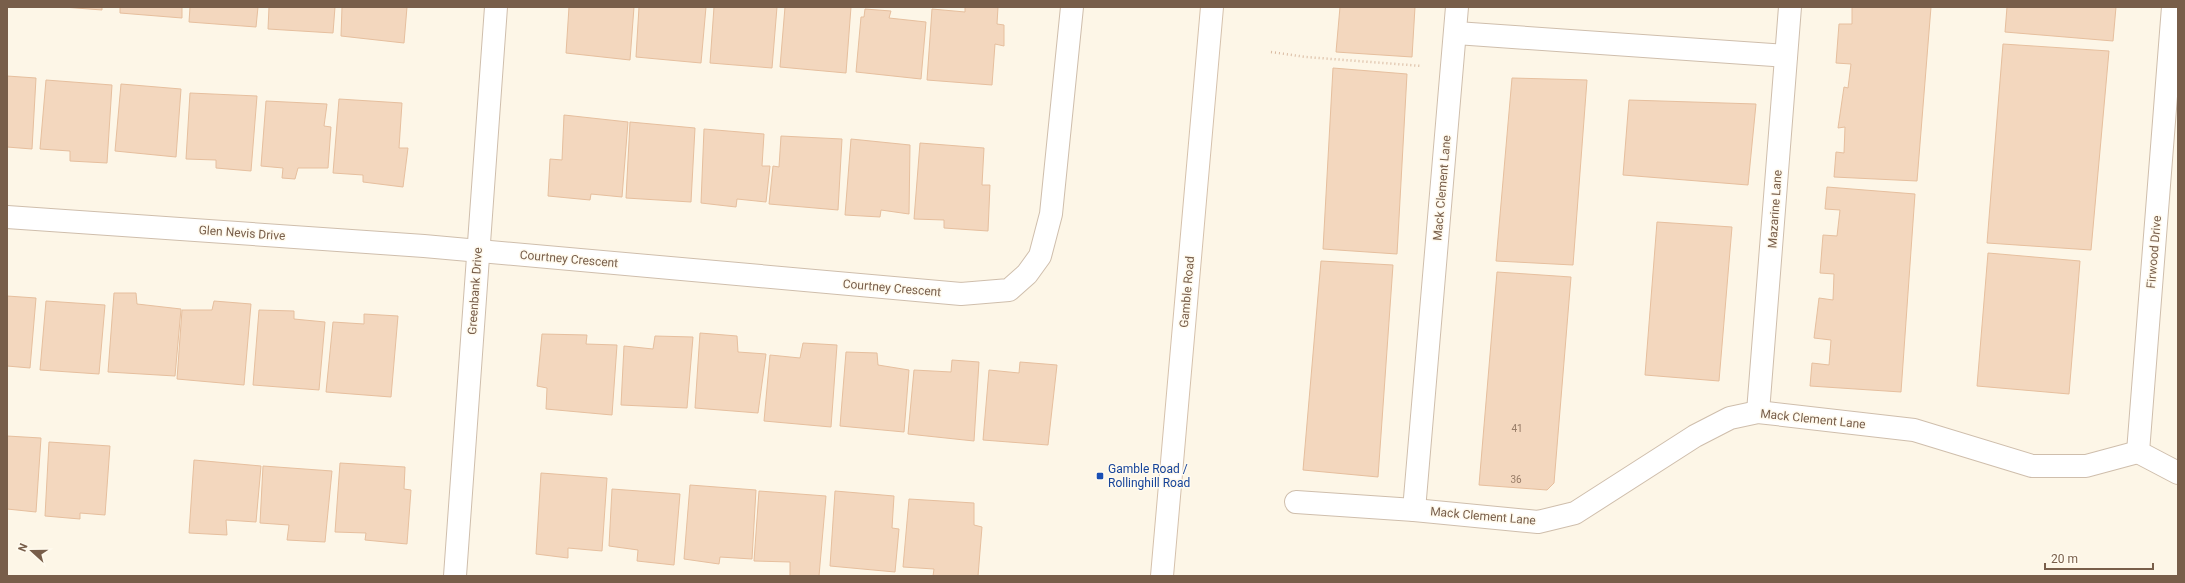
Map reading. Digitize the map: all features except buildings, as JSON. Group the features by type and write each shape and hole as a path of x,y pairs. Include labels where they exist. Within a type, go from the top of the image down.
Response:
{"street":[{"name":"Greenbank Drive","path":"455,576 496,7"},
{"name":"Courtney Crescent","path":"478,251 961,294 1009,290 1027,274 1040,256 1051,214 1072,7"},
{"name":"Gamble Road","path":"1162,576 1212,7"},
{"name":"Mack Clement Lane","path":"1414,510 1456,34 1457,7"},
{"name":"Mazarine Lane","path":"1758,412 1790,7"},
{"name":"Firwood Drive","path":"2138,452 2173,7"},
{"path":"1456,34 1786,56"},
{"name":"Glen Nevis Drive","path":"7,217 478,251"},
{"name":"Mack Clement Lane","path":"1296,502 1414,510 1538,522 1575,514 1695,436 1730,418 1758,412 1914,430 2032,466 2086,466 2138,452"},
{"path":"2138,452 2178,473"}],"path":[{"path":"1271,52 1306,57 1423,66"}],"place":[{"name":"Gamble Road / Rollinghill Road","path":"1100,476"}]}
